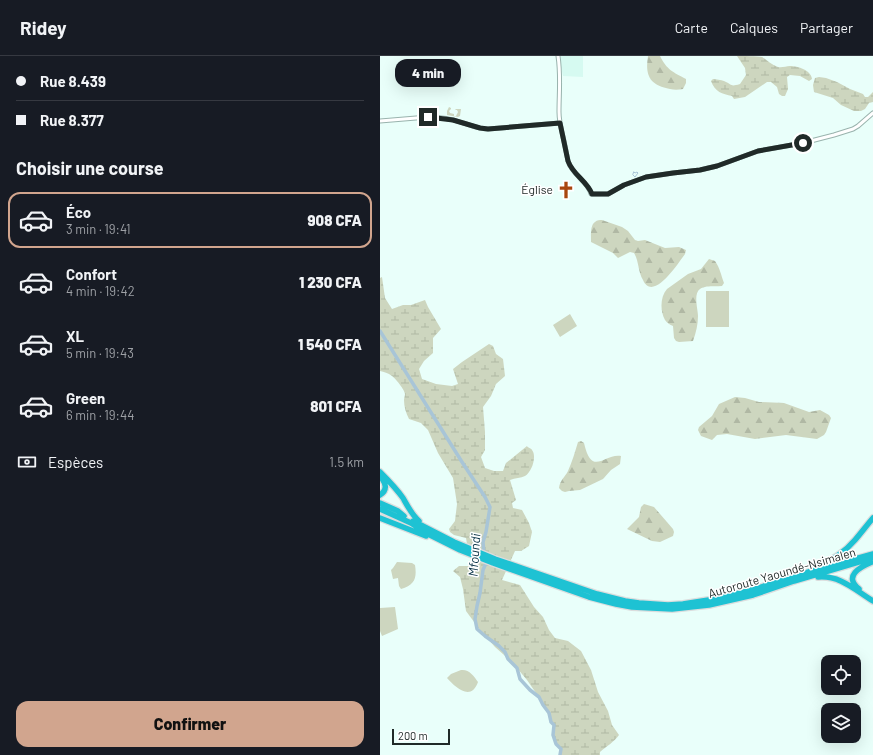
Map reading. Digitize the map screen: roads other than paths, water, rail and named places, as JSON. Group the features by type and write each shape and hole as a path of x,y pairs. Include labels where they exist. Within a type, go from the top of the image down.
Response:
{"highway":[{"path":"380,472 400,494 413,515 441,535"},
{"path":"380,476 386,485 384,492 380,495"},
{"name":"Autoroute Yaoundé-Nsimalen","path":"380,504 475,554"},
{"name":"Autoroute Yaoundé-Nsimalen","path":"380,509 410,523 460,550 475,554 589,597 616,604 645,608 672,609 709,605 753,595 794,581 873,561"},
{"path":"380,518 460,550"},
{"path":"798,575 831,560 842,552 853,543 873,518"},
{"name":"Autoroute Yaoundé-Nsimalen","path":"494,561 609,598 654,604 683,604 715,599 752,590 873,552"},
{"path":"873,561 856,570 853,580 857,587 873,598"},
{"path":"794,581 820,577 834,578 845,583 873,601"}],"street":[{"path":"558,56 560,69 560,123 569,164 573,172 586,185 592,194 608,194 624,185 646,177 700,170 717,166 758,151 803,143 834,135 858,126 873,113"},
{"path":"380,121 434,117 488,129 560,123"}],"waterway":[{"path":"634,172 638,173 635,177 633,175 634,172"},
{"name":"Mfoundi","path":"380,331 490,507 483,542 484,554"},
{"name":"Mfoundi","path":"485,560 486,563 483,570 475,619 477,629 505,652 508,659 517,668 520,679 539,697 549,713 551,722 554,725 553,735 556,744 561,749 560,755"}],"place":[{"name":"Église","path":"566,190"}]}
